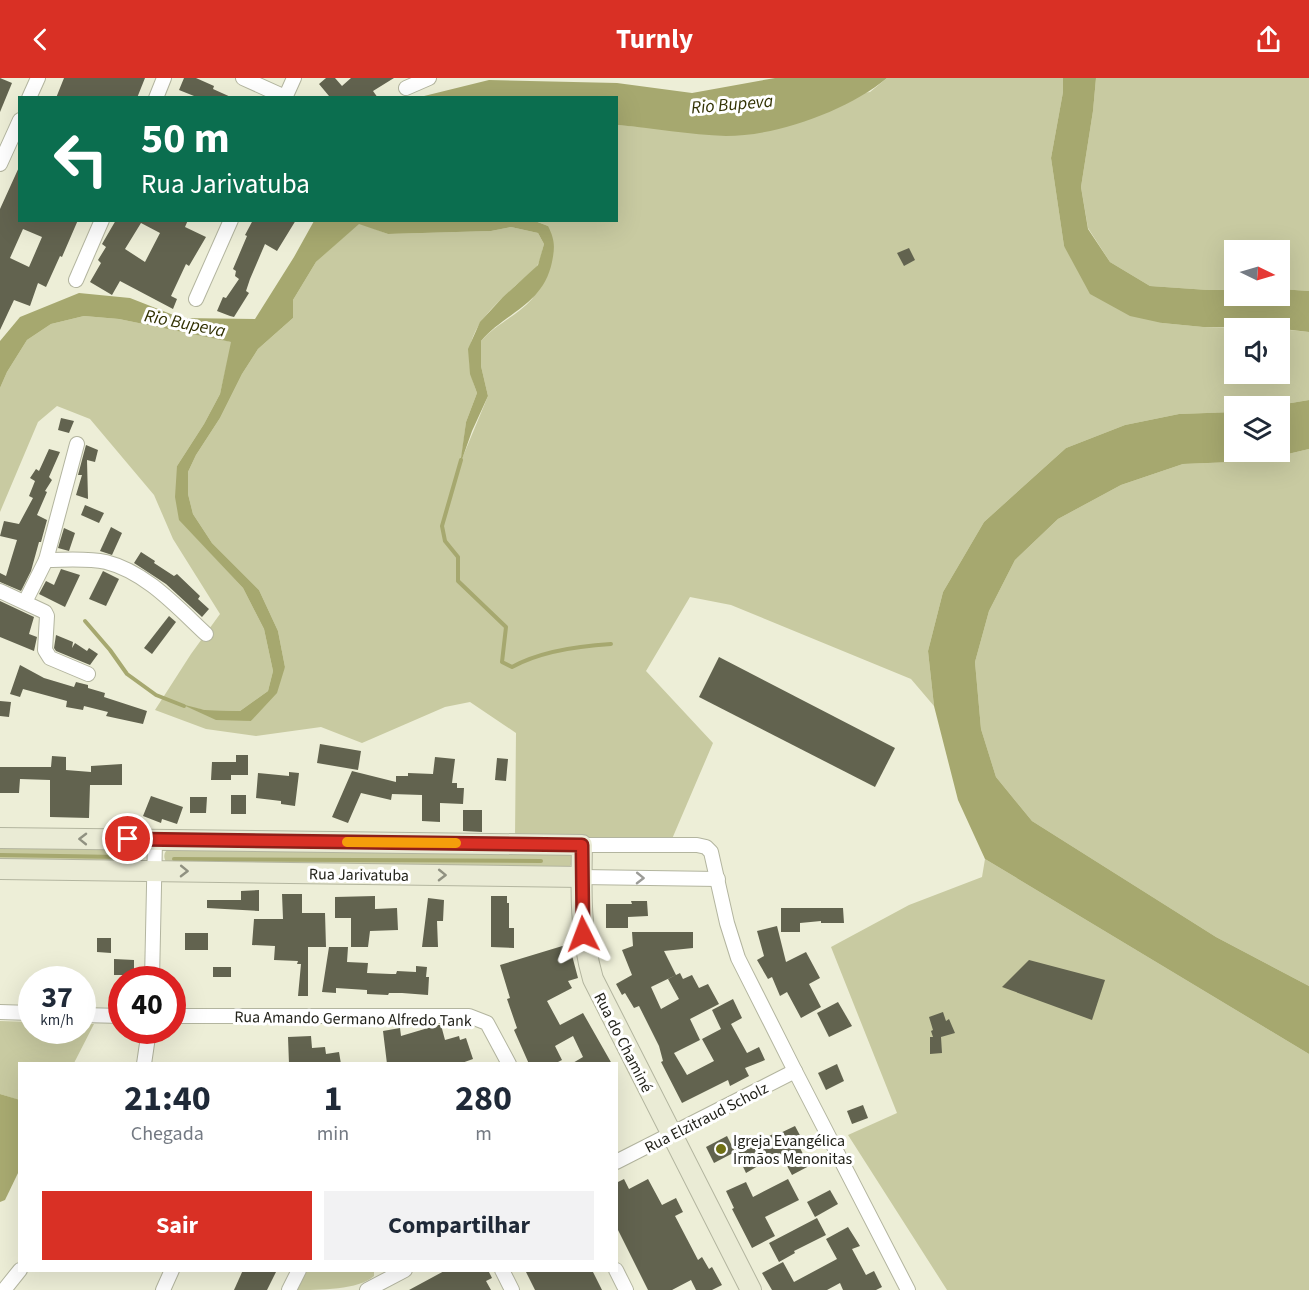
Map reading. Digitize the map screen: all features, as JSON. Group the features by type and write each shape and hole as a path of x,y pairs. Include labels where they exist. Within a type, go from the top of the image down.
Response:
{"street":[{"path":"31,96 38,78"},
{"path":"157,96 164,78"},
{"path":"243,78 283,96"},
{"path":"285,96 294,78"},
{"path":"406,87 429,78"},
{"path":"0,164 18,124"},
{"path":"76,280 101,222"},
{"path":"196,299 230,222"},
{"path":"25,602 46,560 76,444"},
{"path":"46,560 95,561 120,567 162,593 206,634"},
{"path":"0,591 45,612 47,616 46,654 50,658 88,674"},
{"name":"Rua Jarivatuba","path":"0,838 697,845 711,852 718,879 0,869"},
{"path":"152,966 155,840"},
{"name":"Rua do Chaminé","path":"582,845 583,934 586,958 593,979 751,1290"},
{"path":"718,879 738,958 908,1290"},
{"path":"0,1012 18,1013"},
{"name":"Rua Amando Germano Alfredo Tank","path":"186,1016 469,1016 487,1023 508,1062"},
{"path":"144,1062 147,1044"},
{"name":"Rua Elzitraud Scholz","path":"618,1161 795,1071"},
{"path":"4,1290 18,1272"},
{"path":"164,1290 171,1272"},
{"path":"290,1290 297,1272"},
{"path":"503,1272 512,1290"},
{"path":"617,1272 626,1290"},
{"path":"367,1290 391,1280"}],"shaded area":[{"path":"887,78 1063,78 1063,92 1051,158 1064,246 1162,323 1224,327 1224,384 1290,384 1290,330 1309,332 1309,400 1290,403 1290,396 1224,396 1224,412 1179,414 1125,425 1066,448 984,522 943,592 928,651 934,706 911,679 731,605 690,597 646,671 713,743 672,839 515,837 516,733 470,702 445,707 362,743 321,727 256,736 206,729 155,710 220,614 173,539 154,495 90,419 57,406 38,422 0,512 0,388 27,340 51,324 84,316 119,319 232,342 220,394 177,466 180,520 243,588 264,629 273,671 268,691 240,711 205,710 184,706 251,721 285,667 278,631 259,590 212,543 193,514 188,494 188,472 258,349 293,318 293,300 316,262 359,223 388,234 491,231 511,227 538,233 544,244 537,266 500,300 480,323 474,334 469,360 477,393 466,422 461,461 488,396 481,366 481,341 526,305 535,294 548,226 538,222 618,222 618,125 640,127 870,92"},
{"path":"1096,78 1309,78 1309,291 1290,290 1290,240 1224,240 1224,290 1150,286 1110,262 1088,228 1081,187"},
{"path":"1309,449 1309,986 1216,937 1032,821 996,777 981,729 975,662 989,611 1015,560 1058,519 1121,485 1183,464 1290,462 1290,453"},
{"path":"0,844 140,848 143,855 140,862 0,862"},
{"path":"169,848 570,853 573,856 573,863 567,869 166,862 164,854"},
{"path":"985,859 1309,1054 1309,1290 947,1290 848,1135 897,1113 831,947 909,905 982,877"},
{"path":"0,1021 18,1022 18,1044 84,1044 75,1062 18,1062 18,1100 0,1094"},
{"path":"0,1094 18,1099 18,1173 5,1200 0,1202"},
{"path":"305,1272 374,1272 374,1276 367,1281 349,1287 296,1290"}],"water":[{"name":"Rio Bupeva","path":"775,78 887,78 852,101 811,119 767,132 726,136 618,125 618,96 424,96 489,80 617,83 692,93"},
{"path":"1063,78 1096,78 1081,187 1088,229 1110,262 1150,286 1224,290 1224,306 1290,306 1290,290 1309,291 1309,332 1290,330 1290,318 1224,318 1224,327 1162,323 1130,316 1090,294 1064,246 1051,158 1063,92"},
{"name":"Rio Bupeva","path":"313,222 538,222 548,226 554,248 552,262 541,288 481,341 481,366 488,396 460,465 466,422 477,393 470,374 468,349 480,322 538,265 544,244 538,233 511,227 491,231 388,234 359,224 316,262 293,300 293,318 258,349 188,472 188,494 193,514 212,543 259,590 278,631 285,667 277,693 251,721 216,720 181,704 205,710 240,711 268,691 273,671 264,629 243,588 179,520 175,497 177,466 220,394 231,342 119,319 84,316 51,324 27,340 0,388 0,341 20,317 79,293 130,298 181,318 255,319"},
{"path":"1309,400 1309,449 1290,453 1290,403"},
{"path":"1224,412 1224,462 1233,462 1183,464 1121,485 1058,519 1015,560 989,611 975,662 981,729 996,777 1032,821 1216,937 1309,986 1309,1054 985,859 958,800 934,706 928,651 943,592 984,522 1066,448 1125,425 1179,414"}],"building":[{"path":"0,78 12,83 0,112"},
{"path":"64,78 145,78 138,96 57,96"},
{"path":"184,78 196,78 229,96 194,96 179,90"},
{"path":"326,78 335,78 342,86 351,78 394,78 373,91 377,96 329,96 319,84"},
{"path":"18,169 18,222 77,222 46,287 38,283 30,306 14,300 0,330 0,209","holes":["23,229 42,237 29,267 10,258"]},
{"path":"115,222 187,222 185,227 206,237 189,266 186,264 171,296 177,299 173,309 120,281 112,295 90,282 101,263 98,260 106,247 102,244","holes":["141,223 160,233 145,262 125,249"]},
{"path":"252,222 295,222 277,251 265,244 246,291 249,293 234,317 217,311 223,297 226,298 239,279 235,276 236,271 233,269 247,236 245,235"},
{"path":"909,248 915,260 904,266 897,253"},
{"path":"61,418 74,421 69,433 58,430"},
{"path":"86,445 98,450 95,462 87,460 88,499 76,495 82,475 78,475"},
{"path":"49,449 60,452 49,477 52,480 45,491 47,492 37,515 47,520 31,571 21,591 0,582 0,573 6,576 17,540 0,536 4,521 19,524 33,498 29,496 35,481 30,478 36,469 39,471"},
{"path":"85,505 104,513 99,523 81,515"},
{"path":"111,527 122,533 112,555 100,551"},
{"path":"64,528 75,533 69,551 58,548"},
{"path":"141,552 174,576 177,574 200,596 198,599 209,609 202,617 166,584 134,563"},
{"path":"61,569 80,575 65,607 39,594 46,581 54,585"},
{"path":"103,571 119,579 106,606 89,599"},
{"path":"0,601 34,617 29,634 37,637 34,651 0,637"},
{"path":"169,616 176,622 152,654 144,648"},
{"path":"56,635 73,642 72,648 75,643 87,651 89,648 98,654 90,665 56,651 54,648"},
{"path":"719,657 895,748 875,787 699,697"},
{"path":"20,665 44,678 74,687 76,682 88,685 88,688 105,693 104,697 147,711 143,724 106,716 108,712 84,706 83,710 66,707 67,701 23,689 20,697 10,694"},
{"path":"0,701 11,702 9,717 0,716"},
{"path":"320,744 361,751 358,770 317,763"},
{"path":"236,755 248,755 248,775 231,775 231,780 211,780 212,762 236,762"},
{"path":"52,756 66,757 66,770 91,772 91,766 122,764 122,785 90,785 89,818 50,817 50,780 20,779 19,793 0,793 0,767 51,767"},
{"path":"435,757 455,759 452,783 457,783 457,788 464,788 463,804 440,803 440,822 422,821 422,795 392,794 391,800 361,793 348,823 332,817 352,771 396,782 396,776 408,776 408,773 433,774"},
{"path":"497,758 508,759 506,781 495,780"},
{"path":"289,772 299,773 295,806 281,804 281,801 256,798 258,773 289,776"},
{"path":"231,795 246,795 246,814 231,814"},
{"path":"151,796 183,807 177,824 162,819 161,823 143,816"},
{"path":"190,797 207,797 206,813 190,813"},
{"path":"463,810 482,810 482,832 463,831"},
{"path":"259,890 259,911 207,908 207,900 241,900 241,891"},
{"path":"282,894 302,894 302,913 325,913 326,947 308,947 308,996 298,996 301,964 297,964 298,961 274,960 275,946 252,945 254,919 283,919"},
{"path":"375,896 375,909 397,908 398,930 370,931 368,947 351,947 351,918 335,918 335,897"},
{"path":"491,896 507,896 509,928 514,928 514,948 491,947"},
{"path":"428,898 444,900 443,921 437,921 438,947 422,947"},
{"path":"631,901 647,901 648,916 628,917 628,928 606,928 606,904 632,904"},
{"path":"781,908 843,908 844,923 821,923 821,921 800,923 800,932 781,932"},
{"path":"777,926 786,962 806,952 820,978 809,984 821,1007 801,1018 787,992 780,996 772,977 768,979 757,960 764,956 757,931"},
{"path":"632,932 693,932 693,948 664,951 676,975 680,973 683,979 692,975 699,988 708,984 719,1004 690,1019 700,1040 674,1053 687,1075 714,1061 702,1039 721,1029 712,1010 733,999 742,1018 731,1024 747,1053 759,1047 765,1060 745,1068 749,1076 730,1086 728,1080 682,1103 661,1062 663,1061 659,1046 639,1006 634,1008 616,984 632,975 622,950 633,946","holes":["676,975 668,979 679,999 661,1009 651,987"]},
{"path":"185,933 208,933 208,950 185,950"},
{"path":"97,938 111,938 111,953 97,952"},
{"path":"569,944 578,978 568,981 572,988 547,1001 560,1025 583,1013 611,1062 574,1062 583,1057 573,1036 555,1046 562,1060 528,1062 514,1030 517,1028 507,999 510,998 500,965"},
{"path":"329,947 348,947 347,962 368,963 367,973 416,972 416,966 427,967 428,995 367,994 367,990 336,988 336,993 322,992"},
{"path":"114,959 134,960 134,966 114,966"},
{"path":"1029,960 1105,980 1092,1020 1002,987"},
{"path":"213,967 231,967 231,977 213,977"},
{"path":"838,1002 852,1026 829,1037 817,1013"},
{"path":"943,1012 946,1021 949,1019 955,1033 941,1037 942,1053 930,1054 930,1037 933,1037 931,1031 933,1030 929,1017"},
{"path":"441,1025 445,1040 459,1036 460,1040 466,1038 473,1059 465,1062 387,1062 383,1031 400,1028 401,1036"},
{"path":"311,1036 312,1048 325,1047 326,1054 339,1052 341,1062 289,1062 288,1037"},
{"path":"837,1064 844,1081 826,1090 818,1073"},
{"path":"863,1105 868,1118 852,1124 847,1111"},
{"path":"795,1126 803,1141 798,1144 809,1166 792,1175 780,1153 746,1173 735,1150 752,1141 754,1144"},
{"name":"Igreja Evangélica Irmãos Menonitas","path":"727,1136 735,1152 714,1163 706,1147"},
{"path":"624,1179 629,1189 648,1179 662,1205 676,1198 683,1212 675,1216 698,1260 702,1257 709,1269 712,1267 722,1285 712,1290 696,1290 691,1280 672,1290 648,1290 618,1230 618,1182"},
{"path":"788,1179 799,1200 765,1217 775,1236 752,1248 732,1209 734,1208 726,1191 746,1182 753,1197"},
{"path":"830,1190 838,1204 815,1217 807,1202"},
{"path":"817,1218 826,1235 794,1251 795,1253 779,1262 769,1243"},
{"path":"848,1227 860,1246 852,1249 866,1275 874,1271 882,1287 876,1290 843,1290 840,1283 827,1290 772,1290 762,1273 783,1262 794,1282 837,1259 826,1239"},
{"path":"242,1272 276,1272 267,1290 234,1290"},
{"path":"442,1272 489,1272 492,1278 486,1281 491,1290 409,1290"},
{"path":"526,1272 593,1272 602,1290 535,1290"}],"waterway":[{"path":"461,460 442,526 445,541 458,557 458,581 506,627 502,662 512,667 560,650 611,644"},
{"path":"85,621 127,674 156,695 184,706"},
{"path":"0,855 119,857"},
{"path":"174,859 541,861"}],"slow traffic":[{"path":"347,842 456,843"}],"place":[{"name":"Igreja Evangélica Irmãos Menonitas","path":"721,1149"}],"route":[{"path":"128,839 582,845 583,934"}]}
